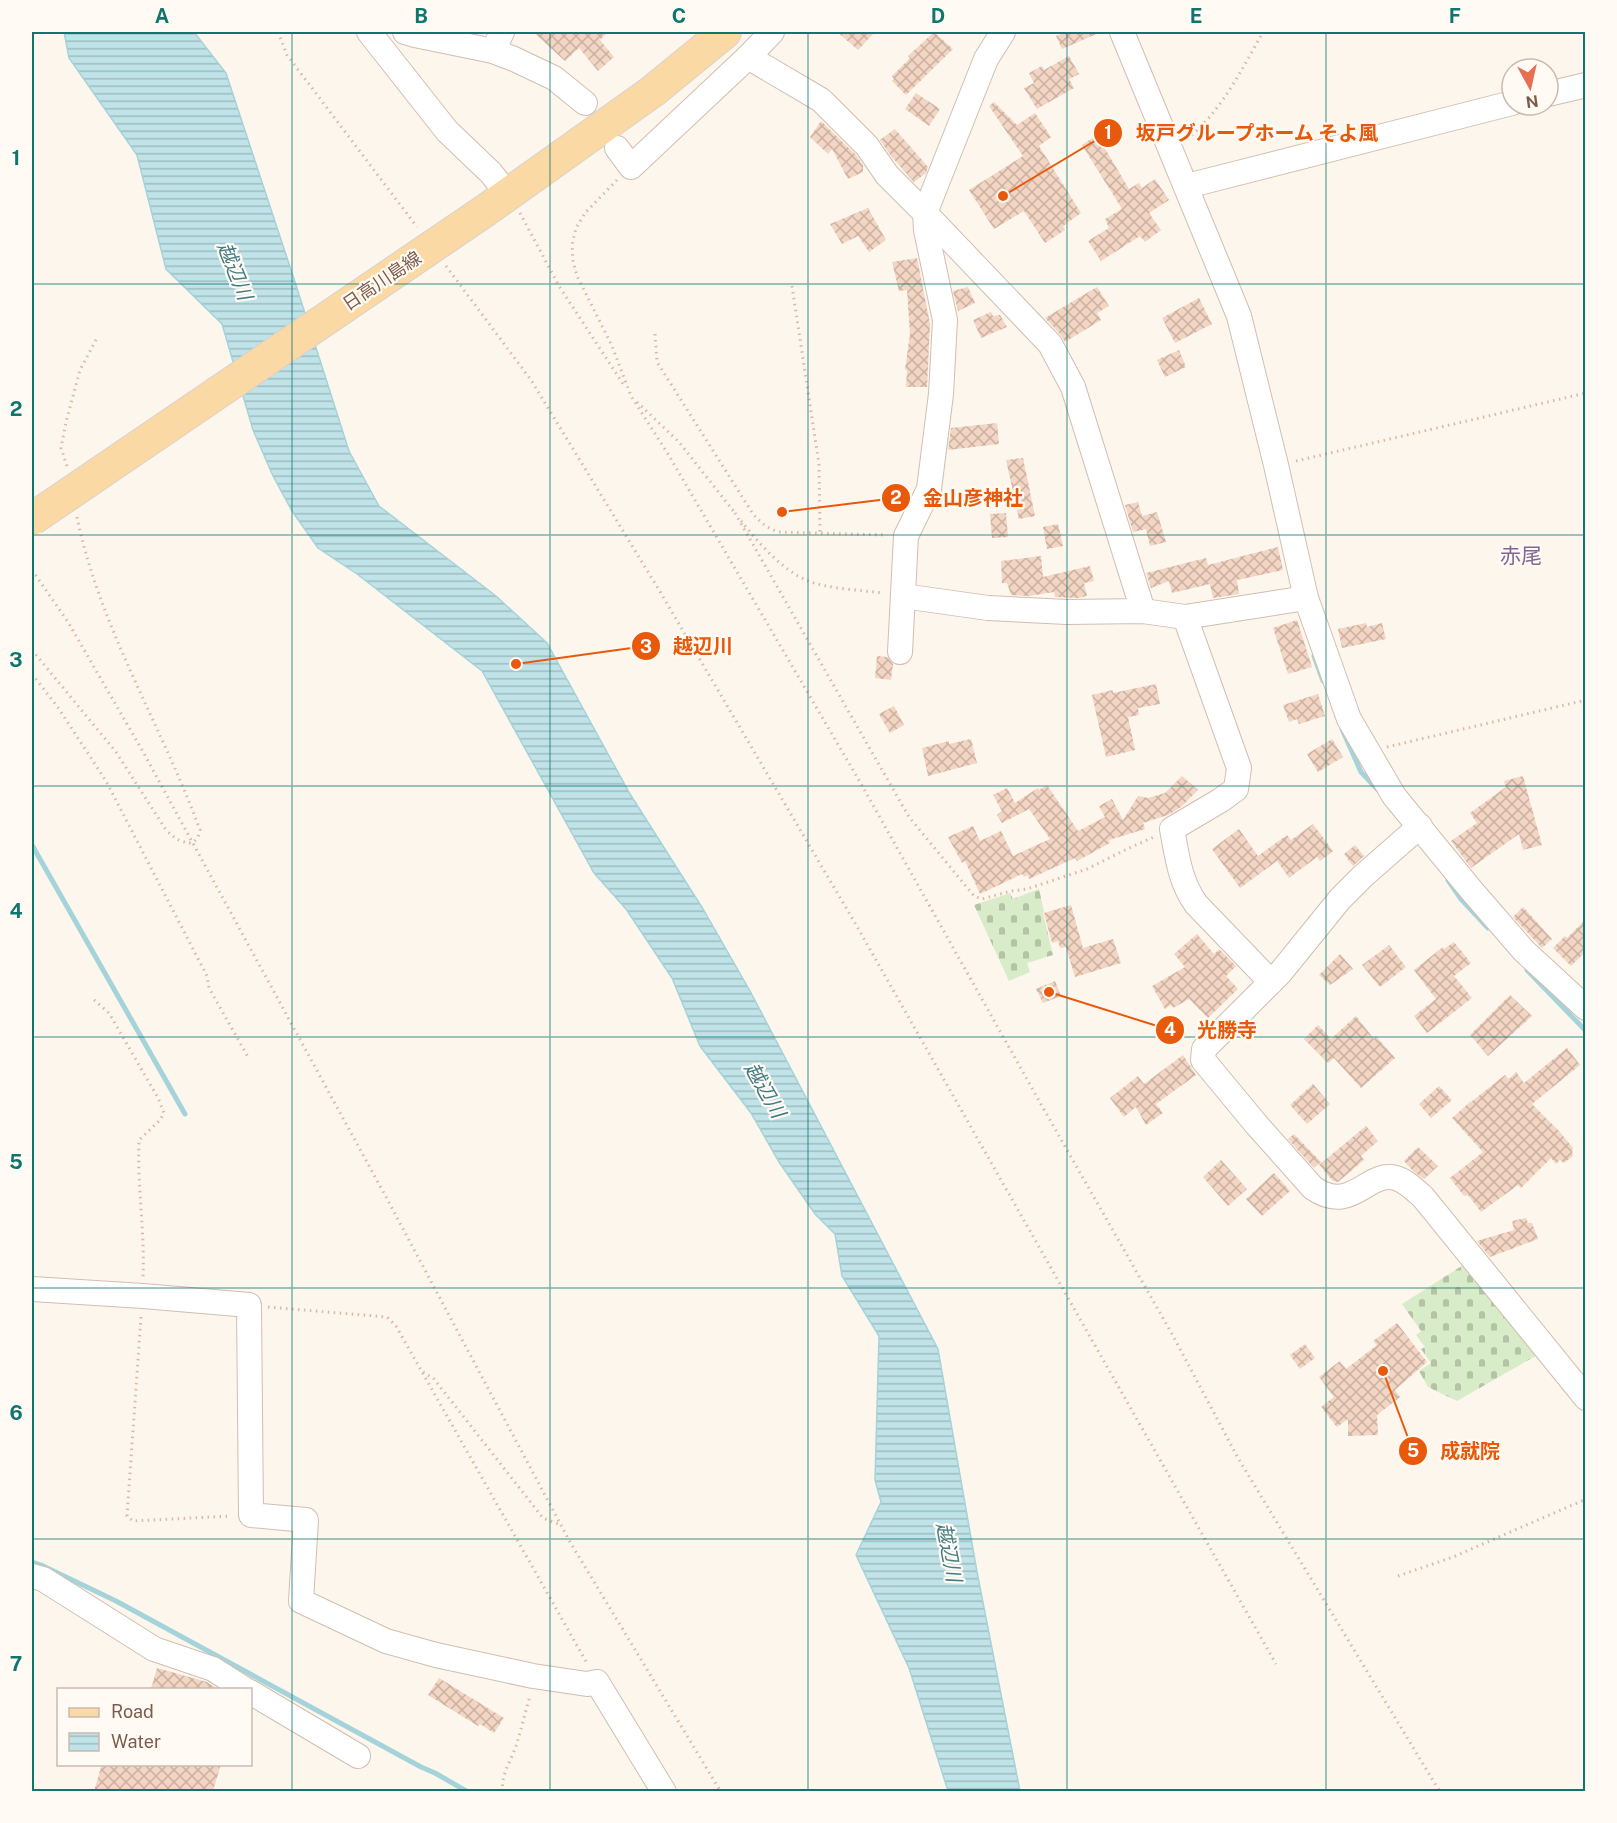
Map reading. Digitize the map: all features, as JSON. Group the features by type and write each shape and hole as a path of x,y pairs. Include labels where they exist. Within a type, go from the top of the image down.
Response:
{"main road":[{"name":"日高川島線","path":"32,519 497,202 653,91 724,32"}],"street":[{"path":"369,32 447,131 491,173 497,202"},
{"path":"405,32 415,35 498,41 554,78 585,103"},
{"path":"624,158 748,57 772,32"},
{"path":"900,652 906,536 928,489 941,394 945,320 926,230 926,213 986,59 1003,32"},
{"path":"1122,32 1239,316 1306,598 1349,719 1415,830 1524,951 1586,1008"},
{"path":"748,57 821,100 867,146 887,175 1050,344 1073,387 1143,611"},
{"path":"1560,91 1586,85"},
{"path":"1187,186 1500,106"},
{"path":"903,596 988,608 1067,612 1143,611 1185,617 1306,598"},
{"path":"1185,617 1239,768 1236,789 1172,829 1178,863 1187,893 1271,982"},
{"path":"1415,830 1340,899 1280,973 1204,1049 1203,1060 1313,1188 1333,1197 1344,1196 1384,1178 1393,1177 1403,1181 1423,1197 1586,1398"},
{"path":"32,1289 249,1305 251,1515 306,1520 301,1601 386,1641 436,1655 533,1676 587,1683 597,1682 664,1791"},
{"path":"32,1576 43,1579 154,1650 213,1669 244,1688"},
{"path":"252,1693 358,1756"}],"path":[{"path":"278,32 287,55 423,235"},
{"path":"1171,151 1198,130 1235,83 1263,32"},
{"path":"624,158 576,228 572,245 577,276 612,346 631,396 679,442 748,530 795,575 819,585 903,596"},
{"path":"497,202 525,220 559,286 668,454 860,782 1172,1334 1238,1458 1440,1791"},
{"path":"444,264 531,380 670,610 855,923 1276,1664"},
{"path":"792,286 819,464 820,533"},
{"path":"655,334 657,362 760,523 779,532 906,536"},
{"path":"68,469 61,448 66,422 80,370 97,338"},
{"path":"1276,465 1586,393"},
{"path":"76,512 83,544 112,629 200,830 193,843"},
{"path":"735,513 909,817 974,896 982,899 1027,889 1087,869 1172,829"},
{"path":"32,570 68,622 103,681 193,843 561,1525 652,1680 721,1791"},
{"path":"32,650 116,752 166,830 184,843 193,843"},
{"path":"32,674 59,709 106,781 207,976 209,988 248,1057"},
{"path":"1368,752 1586,700"},
{"path":"94,1000 109,1013 158,1098 164,1113 160,1120 139,1140 138,1172 144,1254 143,1296 127,1516 133,1521 251,1515"},
{"path":"249,1305 387,1317 396,1326 405,1338 421,1371 597,1682"},
{"path":"421,1371 434,1379 543,1518 561,1525"},
{"path":"1398,1576 1453,1557 1586,1499"},
{"path":"503,1791 504,1776 516,1746 533,1676"}],"green space":[{"path":"1039,889 1053,955 1027,963 1030,972 1009,981 974,905 1010,893 1013,899"},
{"path":"1468,1262 1541,1353 1457,1401 1428,1387 1419,1371 1431,1363 1421,1349 1425,1347 1416,1335 1421,1331 1402,1304"}],"water":[{"path":"64,32 194,32 226,73 349,451 379,506 496,596 547,643 630,794 703,909 750,991 938,1349 977,1572 1020,1791 948,1791 909,1668 856,1555 881,1502 875,1480 879,1336 842,1276 835,1234 815,1214 779,1162 751,1113 700,1046 672,978 626,909 594,873 482,671 357,574 318,548 292,511 273,476 253,430 222,324 166,269 137,155 69,58"}],"building":[{"path":"533,32 608,32 600,40 614,57 598,71 579,48 565,61"},
{"path":"837,32 875,32 858,50"},
{"path":"934,32 953,49 906,95 892,81 894,79 892,76 910,58 908,56"},
{"path":"1066,32 1101,32 1062,49 1056,36"},
{"path":"1069,56 1079,74 1069,79 1074,88 1037,109 1024,88 1034,83 1029,73 1042,66 1044,70"},
{"path":"916,93 940,109 929,126 905,109"},
{"path":"994,102 1017,125 1035,113 1051,137 1039,146 1081,213 1063,226 1065,230 1045,243 1024,211 994,229 969,190 1023,156 989,106"},
{"path":"821,121 856,155 863,165 863,172 848,179 832,149 828,154 810,137"},
{"path":"895,129 928,167 926,173 914,182 880,140"},
{"path":"1097,135 1129,189 1139,183 1142,188 1155,179 1169,200 1149,213 1161,230 1145,242 1140,236 1101,261 1088,241 1109,228 1105,219 1122,209 1082,145"},
{"path":"868,208 886,240 869,252 858,236 842,244 830,224"},
{"path":"917,258 930,324 927,387 906,387 907,370 905,370 910,334 907,290 899,291 892,262"},
{"path":"968,287 975,303 958,311 953,291"},
{"path":"1097,287 1109,306 1097,313 1101,320 1065,342 1045,318"},
{"path":"1199,298 1212,324 1175,343 1162,318"},
{"path":"991,312 993,316 1000,315 1007,327 981,338 973,320"},
{"path":"1179,350 1186,367 1165,377 1157,360"},
{"path":"997,423 999,444 948,450 951,428"},
{"path":"1023,458 1035,516 1019,519 1006,460"},
{"path":"1138,502 1142,516 1157,512 1166,542 1150,546 1146,529 1133,532 1125,505"},
{"path":"1006,513 1008,537 992,538 990,514"},
{"path":"1058,524 1063,546 1047,549 1043,527"},
{"path":"1278,547 1283,570 1237,580 1239,594 1213,598 1210,584 1172,593 1169,581 1151,588 1146,573 1206,558 1208,565"},
{"path":"1041,556 1043,577 1090,566 1094,581 1084,583 1087,596 1055,597 1054,592 1029,596 1011,595 1007,583 1002,583 1001,561"},
{"path":"1297,620 1312,667 1288,674 1273,628"},
{"path":"1366,623 1367,627 1382,623 1386,639 1342,648 1338,629"},
{"path":"877,656 887,657 893,664 891,680 875,678"},
{"path":"1156,684 1160,704 1138,708 1139,715 1128,717 1135,750 1106,757 1092,695"},
{"path":"1318,694 1325,716 1299,724 1297,719 1289,722 1283,705"},
{"path":"894,706 904,725 890,733 879,714"},
{"path":"971,739 977,763 928,776 922,748 949,741 949,744"},
{"path":"1332,739 1343,757 1318,772 1307,754"},
{"path":"1182,776 1198,790 1181,807 1168,815 1143,823 1145,829 1109,840 1110,843 1077,861 1075,858 1029,879 1028,875 1024,877 1022,874 980,894 965,861 962,863 948,837 973,826 980,841 1001,831 1013,856 1050,839 1029,809 1002,823 997,815 1002,811 993,795 1007,788 1015,803 1047,785 1078,831 1105,817 1099,806 1112,799 1123,820 1138,796 1148,798 1165,793"},
{"path":"1523,776 1542,845 1523,850 1519,834 1471,868 1451,841 1477,823 1470,813 1506,787 1504,781"},
{"path":"1313,824 1333,851 1320,861 1317,857 1289,878 1277,861 1240,888 1212,849 1239,829 1258,856 1287,835 1291,840"},
{"path":"1355,845 1364,856 1353,866 1344,854"},
{"path":"1071,905 1083,948 1113,939 1121,963 1075,977 1066,947 1060,948 1058,941 1052,943 1044,913"},
{"path":"1523,907 1552,939 1542,948 1513,917"},
{"path":"1586,919 1586,951 1571,966 1553,948"},
{"path":"1197,934 1214,954 1219,949 1236,966 1226,976 1238,989 1208,1018 1189,999 1173,1008 1171,1005 1165,1009 1152,986 1185,967 1174,954"},
{"path":"1454,942 1471,963 1454,976 1472,998 1427,1033 1414,1016 1436,999 1414,970 1443,947 1444,949"},
{"path":"1389,945 1406,967 1380,987 1362,965"},
{"path":"1340,954 1353,969 1330,985 1319,975"},
{"path":"1055,981 1061,996 1043,1003 1036,989"},
{"path":"1510,995 1532,1016 1488,1056 1470,1035"},
{"path":"1356,1016 1374,1039 1376,1036 1395,1058 1361,1088 1334,1058 1328,1063 1304,1039 1318,1025 1331,1039"},
{"path":"1567,1048 1580,1065 1532,1104 1573,1148 1573,1156 1564,1163 1560,1160 1556,1164 1551,1158 1521,1188 1518,1185 1481,1212 1468,1195 1464,1196 1450,1178 1483,1152 1452,1118 1505,1075 1509,1079 1516,1072 1524,1083"},
{"path":"1183,1055 1196,1075 1156,1104 1163,1113 1146,1125 1136,1107 1124,1117 1110,1098 1138,1076 1144,1084"},
{"path":"1313,1084 1330,1104 1307,1124 1290,1105"},
{"path":"1439,1086 1452,1100 1431,1118 1419,1104"},
{"path":"1366,1126 1378,1141 1361,1156 1364,1160 1338,1182 1333,1181 1319,1165"},
{"path":"1294,1134 1321,1162 1314,1168 1288,1139"},
{"path":"1418,1147 1438,1166 1424,1179 1404,1161"},
{"path":"1221,1160 1247,1189 1228,1206 1203,1177"},
{"path":"1274,1173 1290,1191 1262,1216 1246,1199"},
{"path":"1526,1218 1528,1223 1532,1223 1538,1239 1490,1257 1477,1241 1514,1230 1512,1221"},
{"path":"1397,1323 1427,1362 1395,1390 1400,1397 1377,1415 1378,1435 1348,1436 1348,1419 1337,1427 1321,1407 1334,1397 1319,1377 1340,1361 1346,1369 1377,1345 1373,1341"},
{"path":"1305,1344 1315,1358 1300,1369 1290,1355"},
{"path":"157,1668 207,1682 216,1688 151,1688"},
{"path":"439,1678 504,1718 494,1733 480,1724 478,1726 428,1695"},
{"path":"101,1766 220,1766 213,1791 94,1791"}],"waterway":[{"path":"1314,656 1323,681"},
{"path":"1342,729 1361,772 1378,790"},
{"path":"32,845 185,1114"},
{"path":"1448,880 1461,899 1488,928"},
{"path":"1527,970 1586,1031"},
{"path":"32,1562 116,1601 468,1792"}],"place":[{"name":"坂戸グループホーム そよ風","path":"1003,196"},
{"name":"金山彦神社","path":"782,512"},
{"name":"越辺川","path":"516,664"},
{"name":"光勝寺","path":"1049,992"},
{"name":"成就院","path":"1383,1371"}],"district":[{"name":"赤尾","path":"1521,556"}]}
